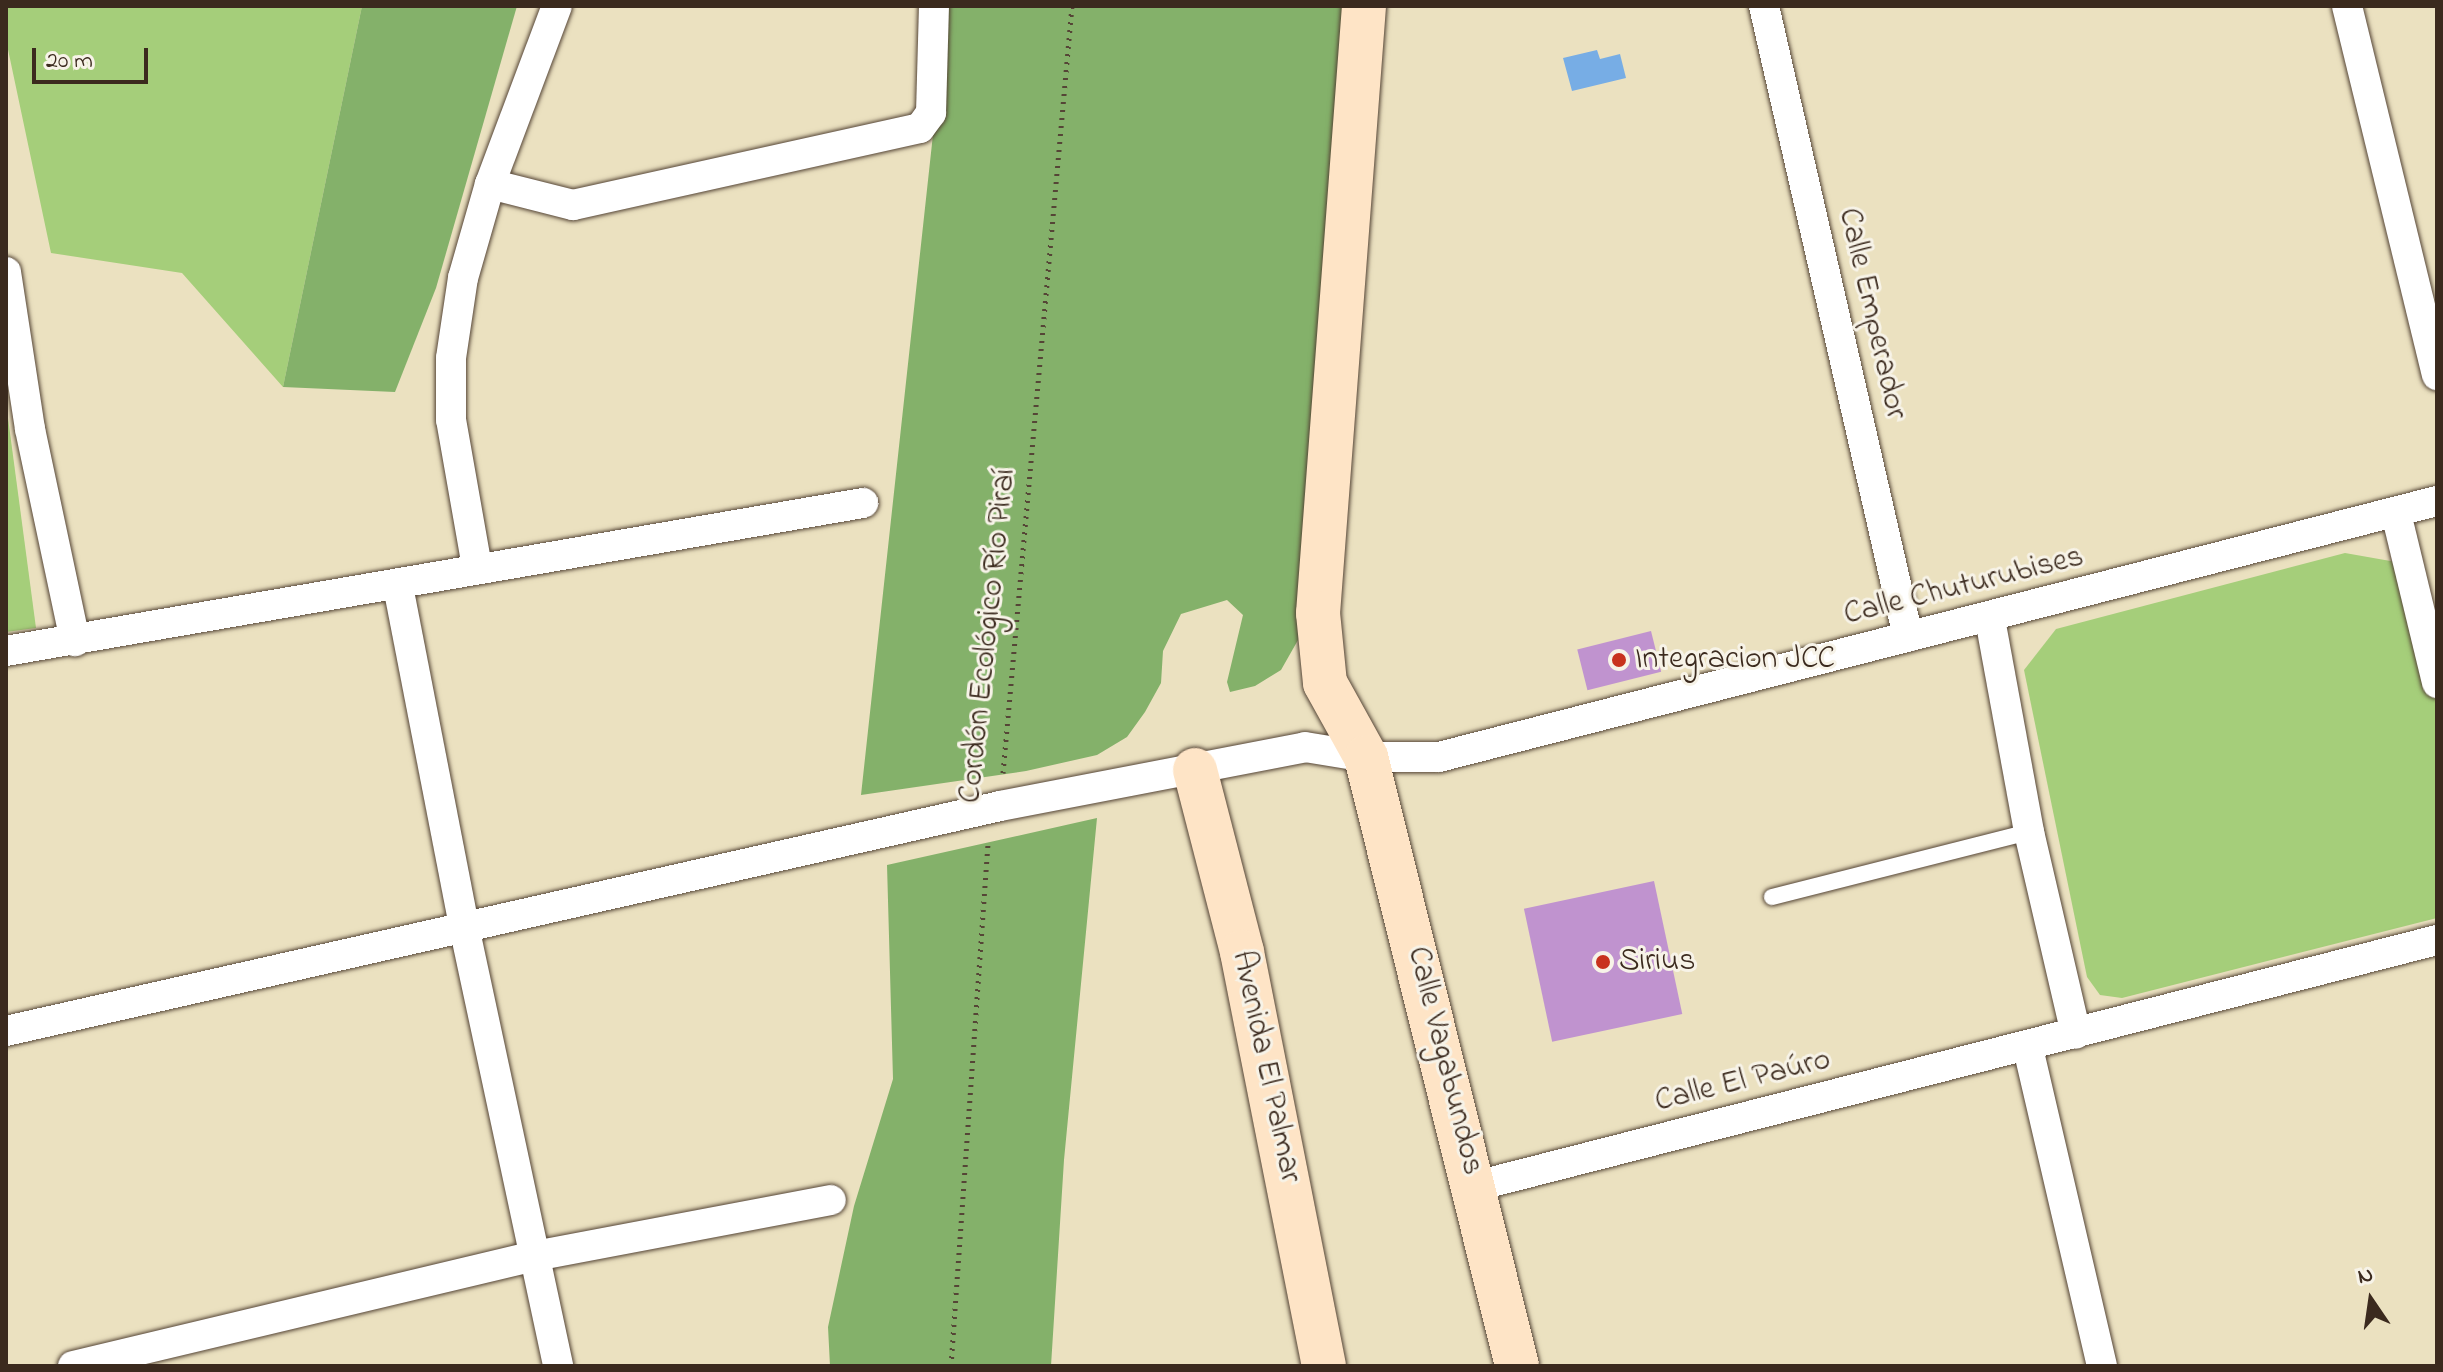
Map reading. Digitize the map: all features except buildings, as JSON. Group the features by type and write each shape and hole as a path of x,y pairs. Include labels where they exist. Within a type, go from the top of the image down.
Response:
{"street":[{"path":"477,567 451,420 451,358 463,278 490,184 557,6"},
{"path":"490,184 573,205 920,128 931,113 934,6"},
{"name":"Calle Vagabundos","path":"1364,6 1318,613 1325,683 1366,757 1476,1186 1517,1366"},
{"name":"Calle Emperador","path":"1764,6 1908,637"},
{"path":"2347,6 2437,375"},
{"path":"6,272 33,443 75,641"},
{"name":"Calle Chuturubises","path":"6,1031 465,931 1000,806 1305,747 1366,757 1439,757 1908,637 1990,619 2437,501"},
{"path":"6,651 398,586 477,567 863,503"},
{"path":"2396,513 2437,683"},
{"path":"398,586 465,931 558,1366"},
{"path":"1990,619 2029,832 2076,1034"},
{"name":"Avenida El Palmar","path":"1195,770 1242,952 1324,1366"},
{"name":"Calle El Paúro","path":"1476,1186 2028,1048 2437,940"},
{"path":"2028,1048 2102,1366"},
{"path":"73,1366 535,1256 831,1200"}],"lane":[{"path":"1772,897 2029,832"}],"path":[{"name":"Cordón Ecológico Río Piraí","path":"951,1366 986,849 1000,806 1072,6"}],"green space":[{"path":"6,6 362,6 283,387 182,273 51,253 6,40"},
{"path":"362,6 517,6 436,288 395,392 283,387"},
{"path":"947,6 1358,6 1306,626 1281,670 1255,686 1230,692 1227,682 1243,615 1227,600 1181,614 1163,651 1161,683 1145,712 1127,737 1097,755 1026,771 861,795"},
{"path":"6,403 36,628 6,632"},
{"path":"2345,553 2396,562 2437,673 2437,918 2122,998 2100,995 2087,977 2024,670 2056,629"},
{"path":"1097,818 1064,1160 1051,1366 830,1366 828,1327 854,1206 893,1079 887,865"}],"water":[{"path":"1597,50 1600,59 1620,54 1626,78 1572,91 1563,58"}],"place":[{"name":"Integracion JCC","path":"1619,660"},
{"name":"Sirius","path":"1603,962"}]}
